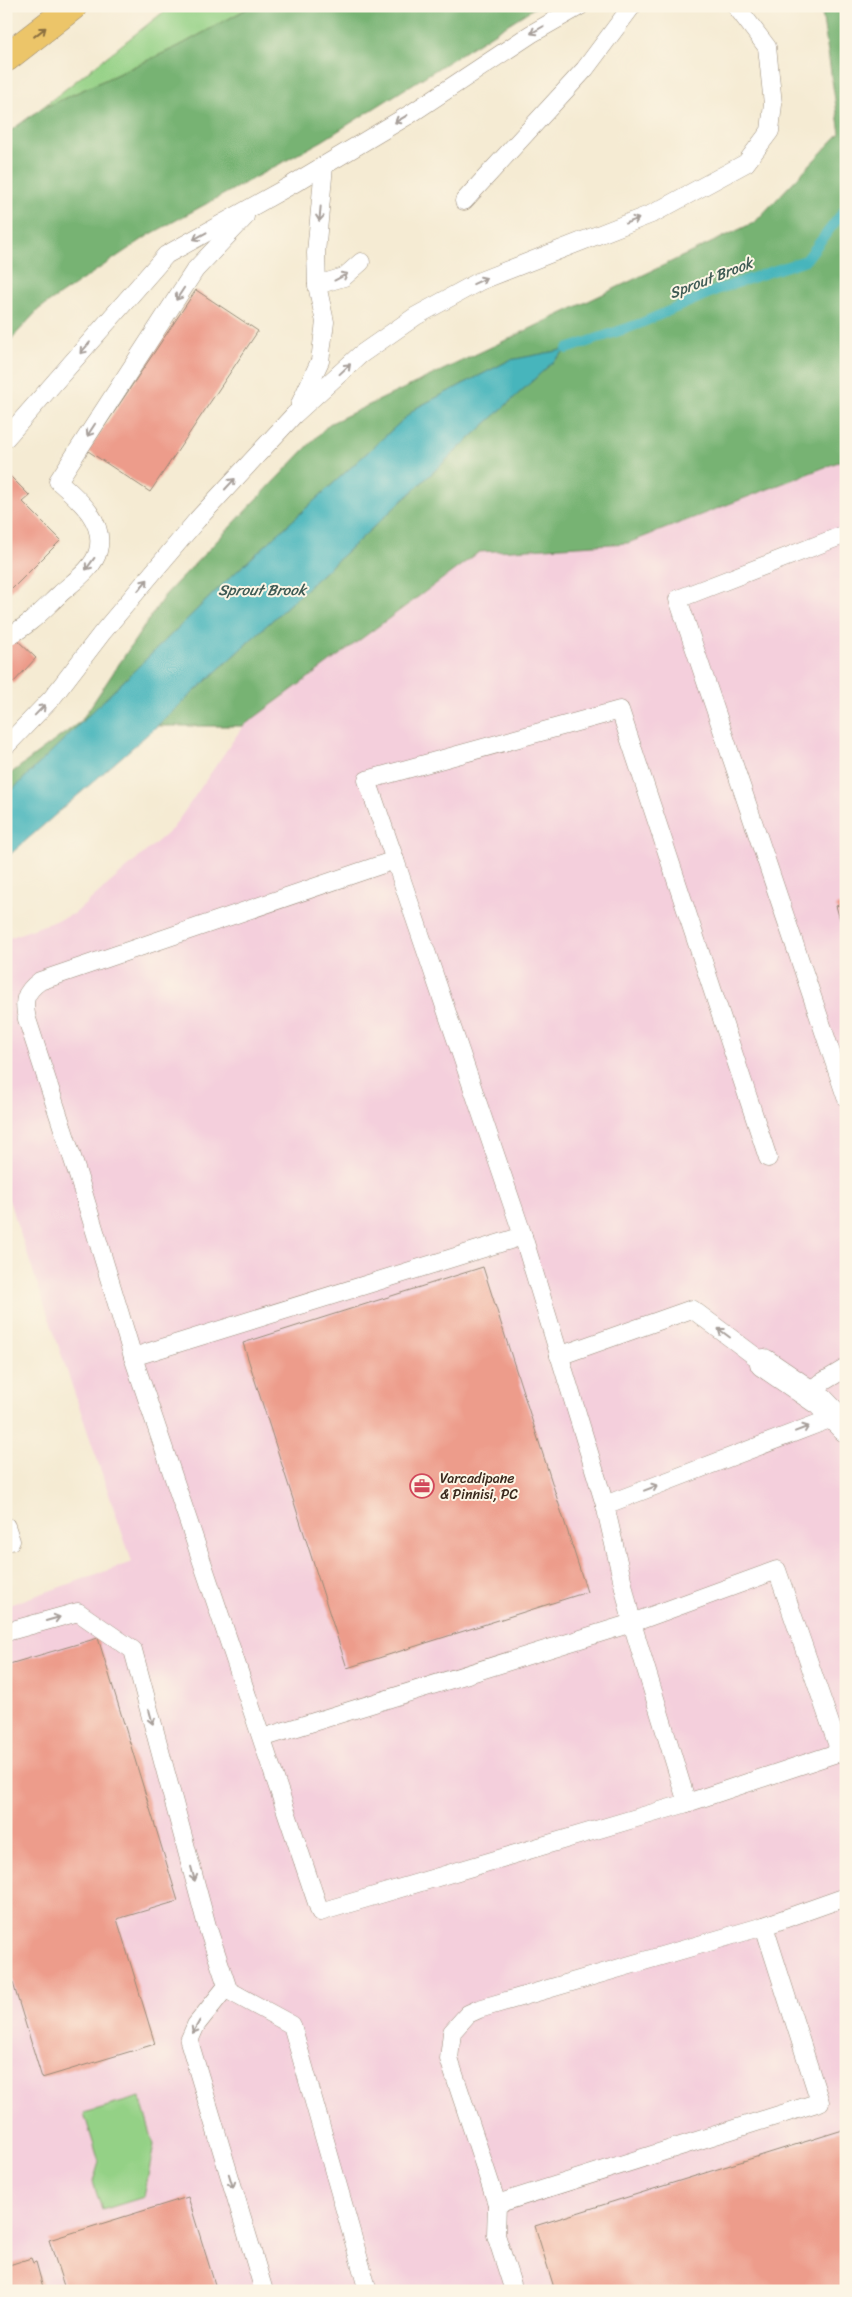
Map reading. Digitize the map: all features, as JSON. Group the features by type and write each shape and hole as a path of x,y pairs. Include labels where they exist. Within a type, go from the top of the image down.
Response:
{"highway":[{"path":"6,58 73,6"}],"street":[{"path":"764,1362 822,1402 840,1422"}],"lane":[{"path":"6,438 166,255 324,166 412,113 531,34 580,6"},
{"path":"464,201 585,70 632,6"},
{"path":"6,746 52,698 102,633 197,520 294,415 360,355 416,316 480,280 654,213 746,164 770,131 773,104 767,47 736,6"},
{"path":"294,415 309,389 320,361 325,322 317,285 316,253 324,166"},
{"path":"6,637 21,630 79,576 98,552 99,537 96,523 81,502 58,481 195,270 258,204"},
{"path":"317,285 344,277 361,262"},
{"path":"846,534 678,599 846,1097"},
{"path":"687,1803 632,1623 605,1505 523,1236 367,780 620,710 768,1158"},
{"path":"262,1738 632,1623 777,1570 840,1752 687,1803 320,1912 133,1357 77,1172 26,1019 24,1005 29,989 40,981 395,860"},
{"path":"133,1357 523,1236"},
{"path":"559,1356 692,1309 764,1362"},
{"path":"806,1392 846,1368"},
{"path":"605,1505 840,1422"},
{"path":"6,1526 11,1541 6,1542"},
{"path":"6,1632 78,1612 133,1650 226,1989 292,2025 368,2291"},
{"path":"514,2291 496,2234 497,2204 449,2059 452,2032 458,2023 468,2014 479,2009 764,1926 846,1897"},
{"path":"497,2204 820,2102 764,1926"},
{"path":"226,1989 196,2025 189,2041 264,2291"}],"shaded area":[{"path":"846,459 846,2291 6,2291 6,1606 132,1562 6,1192 6,939 74,914 173,828 243,726 479,552 628,543"}],"green space":[{"path":"171,6 252,6 179,46 39,110"},
{"path":"252,6 537,6 322,141 149,235 39,309 6,345 6,134 39,110 179,46"},
{"path":"821,6 846,6 846,459 628,543 479,552 243,726 157,726 566,350 510,360 416,408 223,584 6,796 6,777 81,721 165,595 329,424 755,222 840,133"},
{"path":"140,2097 154,2145 144,2197 102,2210 93,2182 99,2162 84,2113"}],"water":[{"name":"Sprout Brook","path":"567,349 157,726 6,858 6,796 223,584 416,408 510,360"}],"building":[{"path":"196,290 258,331 150,492 88,451"},
{"path":"6,472 30,496 23,502 61,540 6,595"},
{"path":"15,638 36,658 13,683 6,676 6,647"},
{"path":"846,903 846,935 845,936 836,906"},
{"path":"483,1267 587,1592 347,1668 243,1343"},
{"path":"98,1638 178,1901 117,1919 155,2044 42,2078 6,1960 6,1665"},
{"path":"846,2129 846,2291 555,2291 535,2226"},
{"path":"188,2197 217,2291 51,2291 64,2286 49,2240"},
{"path":"31,2258 33,2263 36,2262 44,2291 6,2291 6,2266"}],"waterway":[{"name":"Sprout Brook","path":"567,349 639,324 719,289 806,260 846,208"}],"place":[{"name":"Varcadipane & Pinnisi, PC","path":"422,1486"}]}
